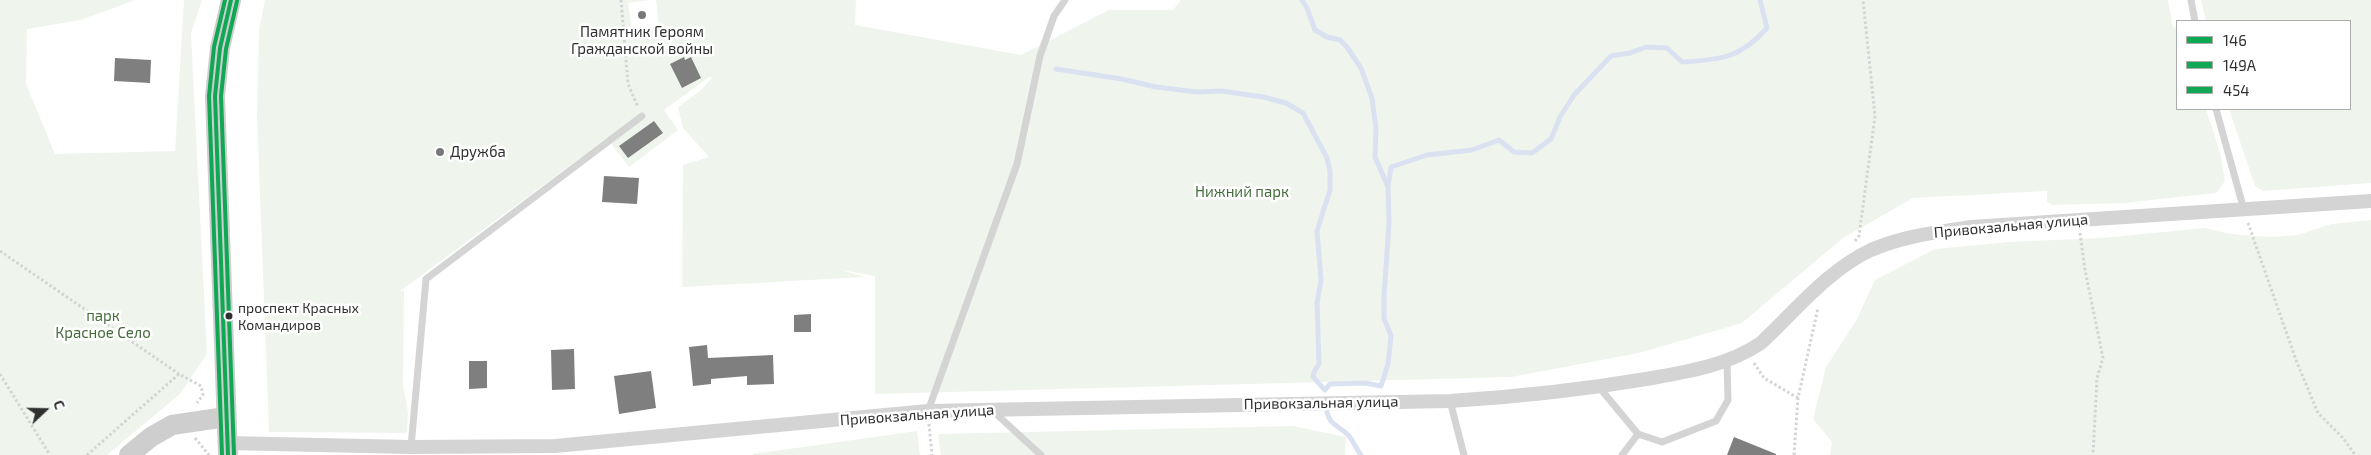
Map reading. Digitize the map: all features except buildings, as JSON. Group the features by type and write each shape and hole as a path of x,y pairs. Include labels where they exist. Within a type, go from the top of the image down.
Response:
{"main road":[{"path":"227,449 215,96 220,48 231,0"},
{"path":"129,455 172,425 226,417"}],"street":[{"name":"Привокзальная улица","path":"227,449 554,446 928,411 1450,401 1498,398 1599,387 1726,362 1748,352 1761,343 1832,275 1871,250 1916,235 1971,226 2244,211 2371,201"}],"lane":[{"path":"928,411 1017,164 1040,56 1054,16 1065,0"},
{"path":"2191,0 2195,20"},
{"path":"2216,110 2244,211"},
{"path":"411,447 426,279 642,116"},
{"path":"1599,387 1638,434 1662,442 1716,422 1728,400 1726,362"},
{"path":"1450,401 1464,455"},
{"path":"991,409 1041,455"},
{"path":"1622,455 1638,434"}],"path":[{"path":"621,0 628,84 642,116"},
{"path":"1854,244 1859,236 1875,116 1863,0"},
{"path":"2244,211 2296,360 2318,413 2343,438 2356,455"},
{"path":"2079,220 2084,270 2103,358 2097,378 2094,455"},
{"path":"0,251 179,374 201,386 202,395 194,407"},
{"path":"1794,455 1798,398 1818,307 1832,275"},
{"path":"1748,352 1764,378 1798,398"},
{"path":"0,374 50,455"},
{"path":"86,455 179,374"},
{"path":"928,411 932,455"},
{"path":"194,436 209,455"}],"green space":[{"name":"парк Красное Село","path":"0,0 135,0 81,20 27,29 26,84 55,154 175,151 184,0 202,0 191,33 207,354 180,394 107,455 0,455"},
{"name":"Нижний парк","path":"265,0 650,0 628,3 632,30 659,26 656,0 856,0 855,25 1021,55 1109,10 1173,10 1181,0 2168,0 2173,28 2176,26 2176,110 2206,110 2220,152 2225,181 2216,193 2124,203 2053,205 2047,202 2047,191 1913,198 1843,238 1742,323 1639,353 1511,377 875,394 875,276 841,270 865,277 682,287 683,165 709,157 683,128 678,107 700,91 712,78 709,77 664,110 678,130 629,167 607,138 399,292 404,290 403,385 408,412 407,433 269,432 257,116 259,30"},
{"path":"2201,0 2371,0 2371,183 2263,191 2255,186 2229,110 2351,110 2351,20 2206,20"},
{"path":"2371,220 2371,455 1830,455 1832,442 1813,419 1826,367 1856,321 1875,280 1935,249 2009,242 2101,238 2205,228 2231,234 2271,237 2298,235 2331,224"},
{"path":"1293,426 1346,437 1345,455 941,455 938,434"},
{"path":"917,431 920,455 753,455 753,454"}],"waterway":[{"path":"1302,0 1315,30 1327,37 1340,40 1361,68 1372,98 1376,129 1375,157 1388,187"},
{"path":"1056,69 1122,79 1156,87 1197,92 1222,91 1263,97 1286,103 1303,113 1327,158 1330,171 1330,190 1317,231 1321,280 1317,303 1319,364 1313,377 1325,390 1330,384 1365,383 1381,386 1388,364 1391,336 1384,318 1389,223 1388,187 1391,167 1427,155 1472,150 1499,140 1514,152 1532,153 1551,139 1560,117 1574,95 1611,56 1630,53 1646,47 1667,48 1682,62 1708,60 1729,55 1748,46 1767,28 1760,0"},
{"path":"1327,412 1330,420 1348,435 1361,455"}],"transit line":[{"name":"454","path":"222,455 209,96 214,47 225,0"},
{"name":"146","path":"228,455 215,96 220,48 231,0"},
{"name":"149А","path":"234,455 221,96 226,49 237,1"}],"place":[{"name":"Памятник Героям Гражданской войны","path":"642,15"},
{"name":"Дружба","path":"440,152"},
{"name":"проспект Красных Командиров","path":"229,316"}]}
